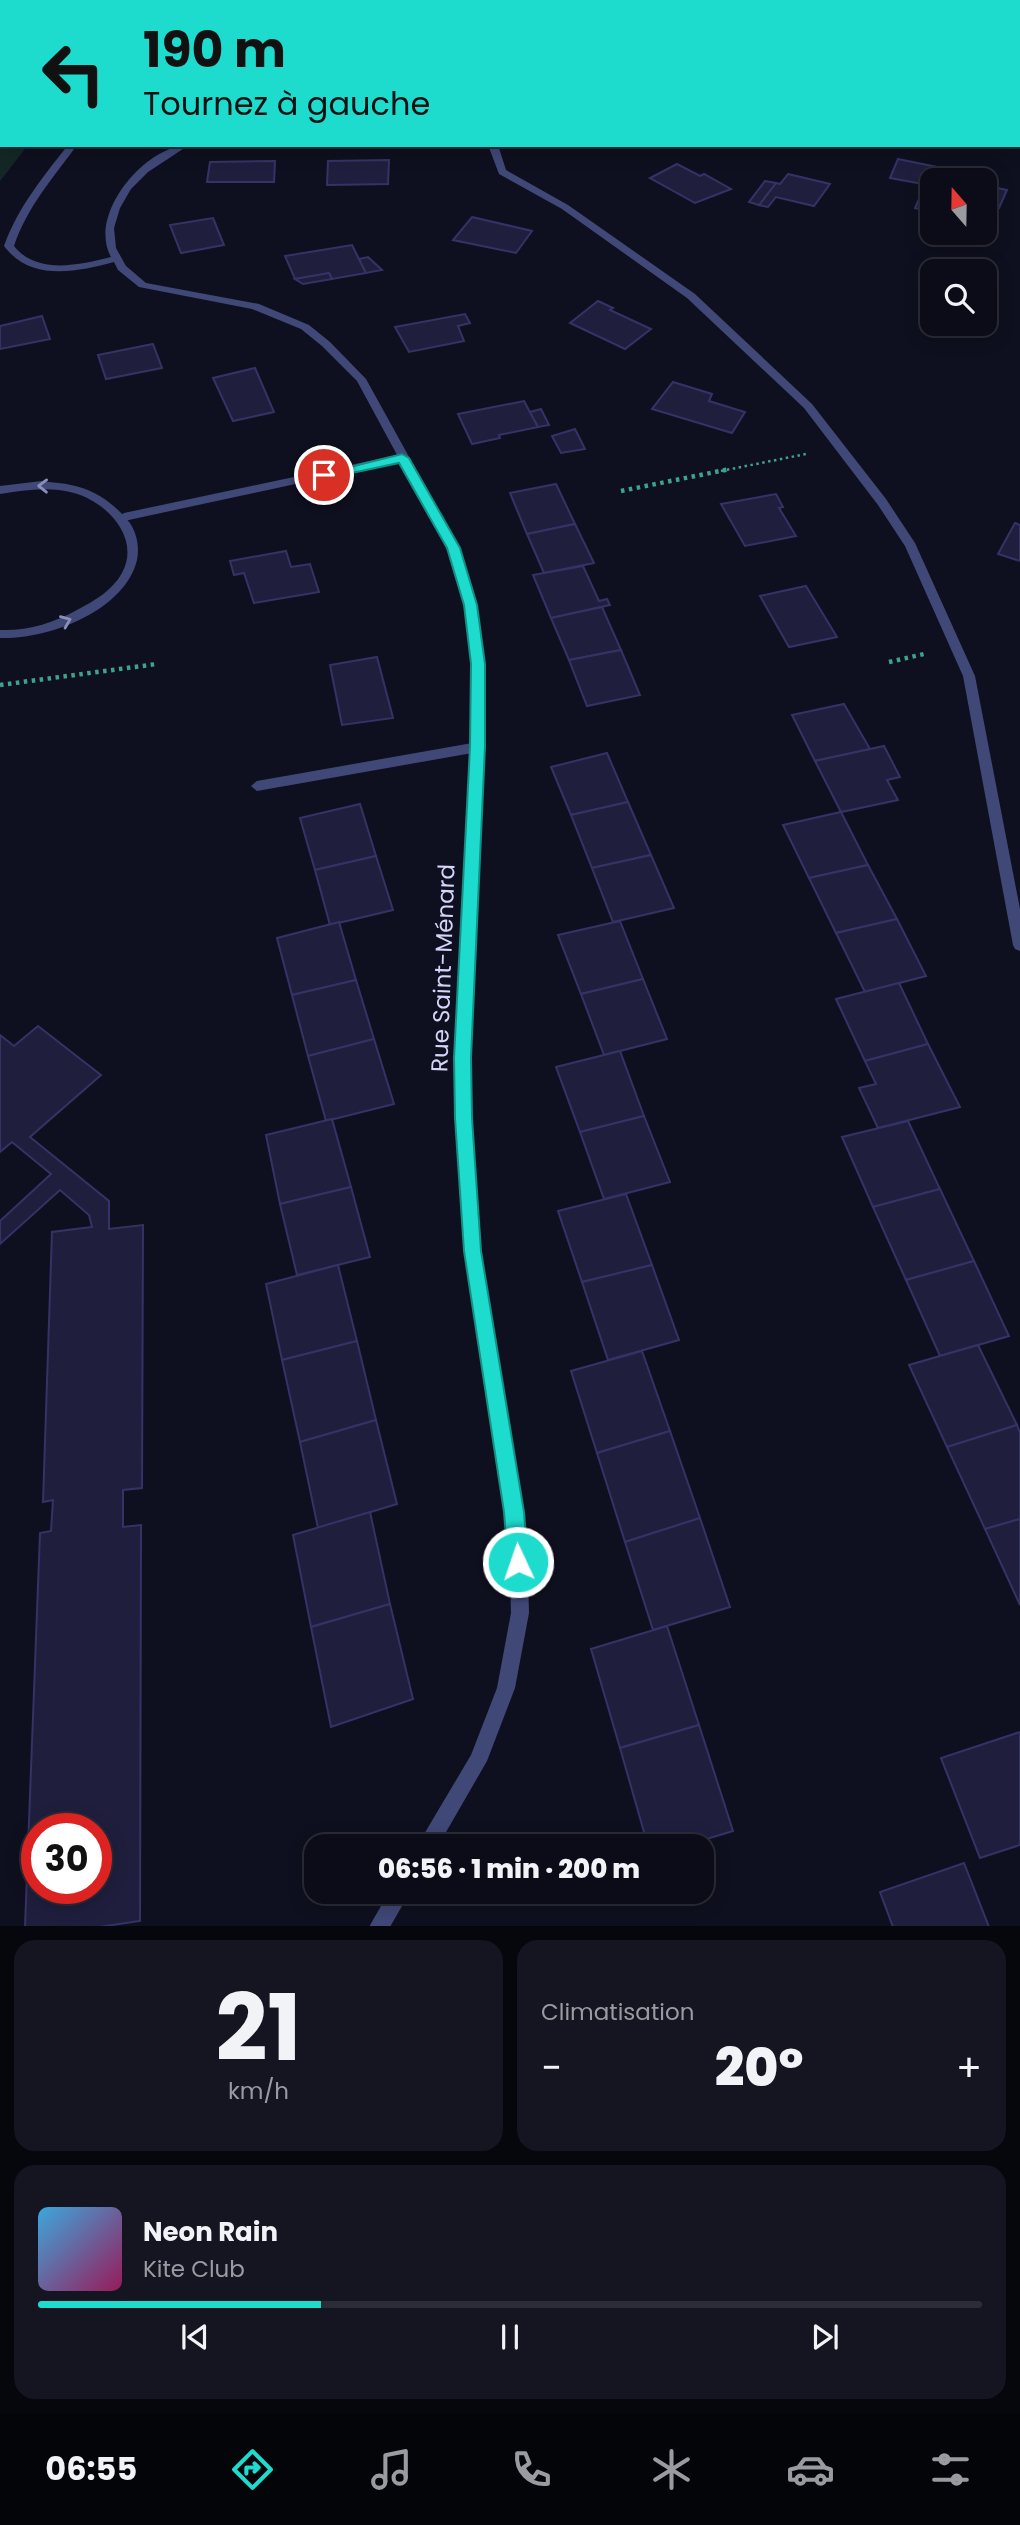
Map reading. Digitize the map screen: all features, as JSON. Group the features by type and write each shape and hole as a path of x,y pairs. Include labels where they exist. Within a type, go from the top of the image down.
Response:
{"street":[{"path":"72,147 14,227 9,246 22,260 40,266 86,267 114,259 110,224 119,199 135,175 182,147"},
{"path":"494,147 502,172 565,207 631,251 691,296 745,344 808,406 911,546 969,676 1020,944"},
{"name":"Rue Saint-Ménard","path":"114,259 130,278 143,285 255,306 305,327 361,379 402,458 454,548 470,605 478,664 478,747 463,1058 463,1118 472,1251 518,1536 520,1613 506,1688 478,1761 434,1834"},
{"path":"124,517 402,458"},
{"path":"0,490 47,485 78,489 105,501 124,517 134,541 131,567 113,592 85,614 47,629 0,634"},
{"path":"257,786 478,747"},
{"path":"380,1926 393,1904"}],"path":[{"path":"621,491 788,458"},
{"path":"0,685 157,664"}],"green space":[{"path":"0,147 26,147 0,181"}],"building":[{"path":"898,159 942,168 920,168 920,184 890,178"},
{"path":"389,160 388,184 327,185 328,161"},
{"path":"275,161 274,182 207,182 210,162"},
{"path":"677,164 700,176 704,174 731,189 695,203 650,178"},
{"path":"788,174 830,184 814,206 776,197 768,207 759,205 776,183 780,184"},
{"path":"765,181 776,183 759,205 749,202"},
{"path":"998,188 1007,190 998,208"},
{"path":"472,217 532,231 516,253 453,240"},
{"path":"213,218 224,245 181,253 170,225"},
{"path":"352,245 366,273 332,279 329,273 295,279 285,256"},
{"path":"368,257 382,270 366,273 359,259"},
{"path":"329,273 332,279 303,284 295,279"},
{"path":"598,301 613,308 610,310 651,329 625,349 570,323"},
{"path":"465,314 470,323 458,326 464,341 409,352 395,327"},
{"path":"42,316 50,339 0,349 0,326"},
{"path":"153,344 162,368 106,379 98,355"},
{"path":"255,368 274,412 233,421 213,378"},
{"path":"673,382 712,394 709,401 745,412 732,433 652,409"},
{"path":"524,401 538,427 472,444 458,414"},
{"path":"541,409 549,425 538,427 530,412"},
{"path":"575,429 585,449 561,453 552,436"},
{"path":"556,484 575,524 527,534 510,493"},
{"path":"776,494 783,507 779,508 796,536 745,546 721,504"},
{"path":"1015,523 1020,525 1020,561 998,554"},
{"path":"575,524 594,563 544,573 527,534"},
{"path":"286,551 291,567 310,564 319,592 254,603 244,573 234,575 230,561"},
{"path":"583,566 599,601 607,599 610,605 551,618 533,575"},
{"path":"806,586 837,637 789,647 760,596"},
{"path":"602,607 621,650 569,660 551,618"},
{"path":"621,650 640,695 587,706 569,660"},
{"path":"377,657 393,718 342,725 330,665"},
{"path":"844,704 870,749 815,761 792,715"},
{"path":"884,746 900,777 887,780 898,800 841,812 815,761"},
{"path":"607,753 628,802 571,815 551,767"},
{"path":"628,802 651,855 592,868 571,815"},
{"path":"360,804 376,856 315,870 300,818"},
{"path":"841,812 868,865 809,878 783,825"},
{"path":"651,855 674,908 613,922 592,868"},
{"path":"376,856 393,910 330,925 315,870"},
{"path":"868,865 897,919 836,933 809,878"},
{"path":"897,919 926,976 865,992 836,933"},
{"path":"620,921 643,979 581,994 558,935"},
{"path":"339,922 356,980 292,995 277,938"},
{"path":"643,979 667,1039 604,1055 581,994"},
{"path":"356,980 374,1039 308,1056 292,995"},
{"path":"899,983 928,1044 865,1061 836,999"},
{"path":"38,1026 101,1075 30,1137 109,1201 109,1229 143,1225 142,1488 123,1490 123,1527 141,1525 140,1921 106,1926 25,1926 26,1904 112,1904 112,1813 29,1813 40,1533 51,1531 53,1500 43,1502 52,1232 92,1227 89,1215 60,1190 0,1244 0,1221 51,1174 12,1142 0,1152 0,1035 14,1046"},
{"path":"374,1039 394,1104 326,1121 308,1056"},
{"path":"928,1044 960,1107 878,1128 859,1088 876,1084 865,1061"},
{"path":"620,1051 644,1116 580,1132 556,1067"},
{"path":"644,1116 670,1182 604,1199 580,1132"},
{"path":"332,1119 351,1187 280,1204 266,1135"},
{"path":"908,1121 940,1189 873,1207 842,1137"},
{"path":"351,1187 370,1257 297,1275 280,1204"},
{"path":"940,1189 974,1261 906,1280 873,1207"},
{"path":"626,1194 652,1265 582,1282 558,1211"},
{"path":"974,1261 1009,1336 940,1356 906,1280"},
{"path":"338,1265 357,1341 282,1360 266,1284"},
{"path":"652,1265 679,1340 608,1360 582,1282"},
{"path":"357,1341 376,1420 300,1442 282,1360"},
{"path":"978,1345 1017,1425 947,1447 909,1365"},
{"path":"642,1351 670,1431 597,1453 571,1371"},
{"path":"376,1420 397,1504 318,1528 300,1442"},
{"path":"1017,1425 1020,1433 1020,1519 985,1529 947,1447"},
{"path":"670,1431 700,1518 625,1542 597,1453"},
{"path":"370,1512 390,1604 311,1627 293,1535"},
{"path":"700,1518 730,1607 653,1630 625,1542"},
{"path":"1020,1519 1020,1605 985,1529"},
{"path":"390,1604 413,1699 331,1727 311,1627"},
{"path":"667,1626 699,1725 620,1748 591,1649"},
{"path":"699,1725 733,1831 714,1837 714,1834 645,1834 620,1748"},
{"path":"1020,1732 1020,1845 980,1858 941,1758"},
{"path":"964,1863 989,1926 893,1926 880,1892"}],"route":[{"path":"324,475 402,458 454,548 470,605 478,664 478,747 463,1058 463,1118 472,1251 518,1536 518,1562"}]}
